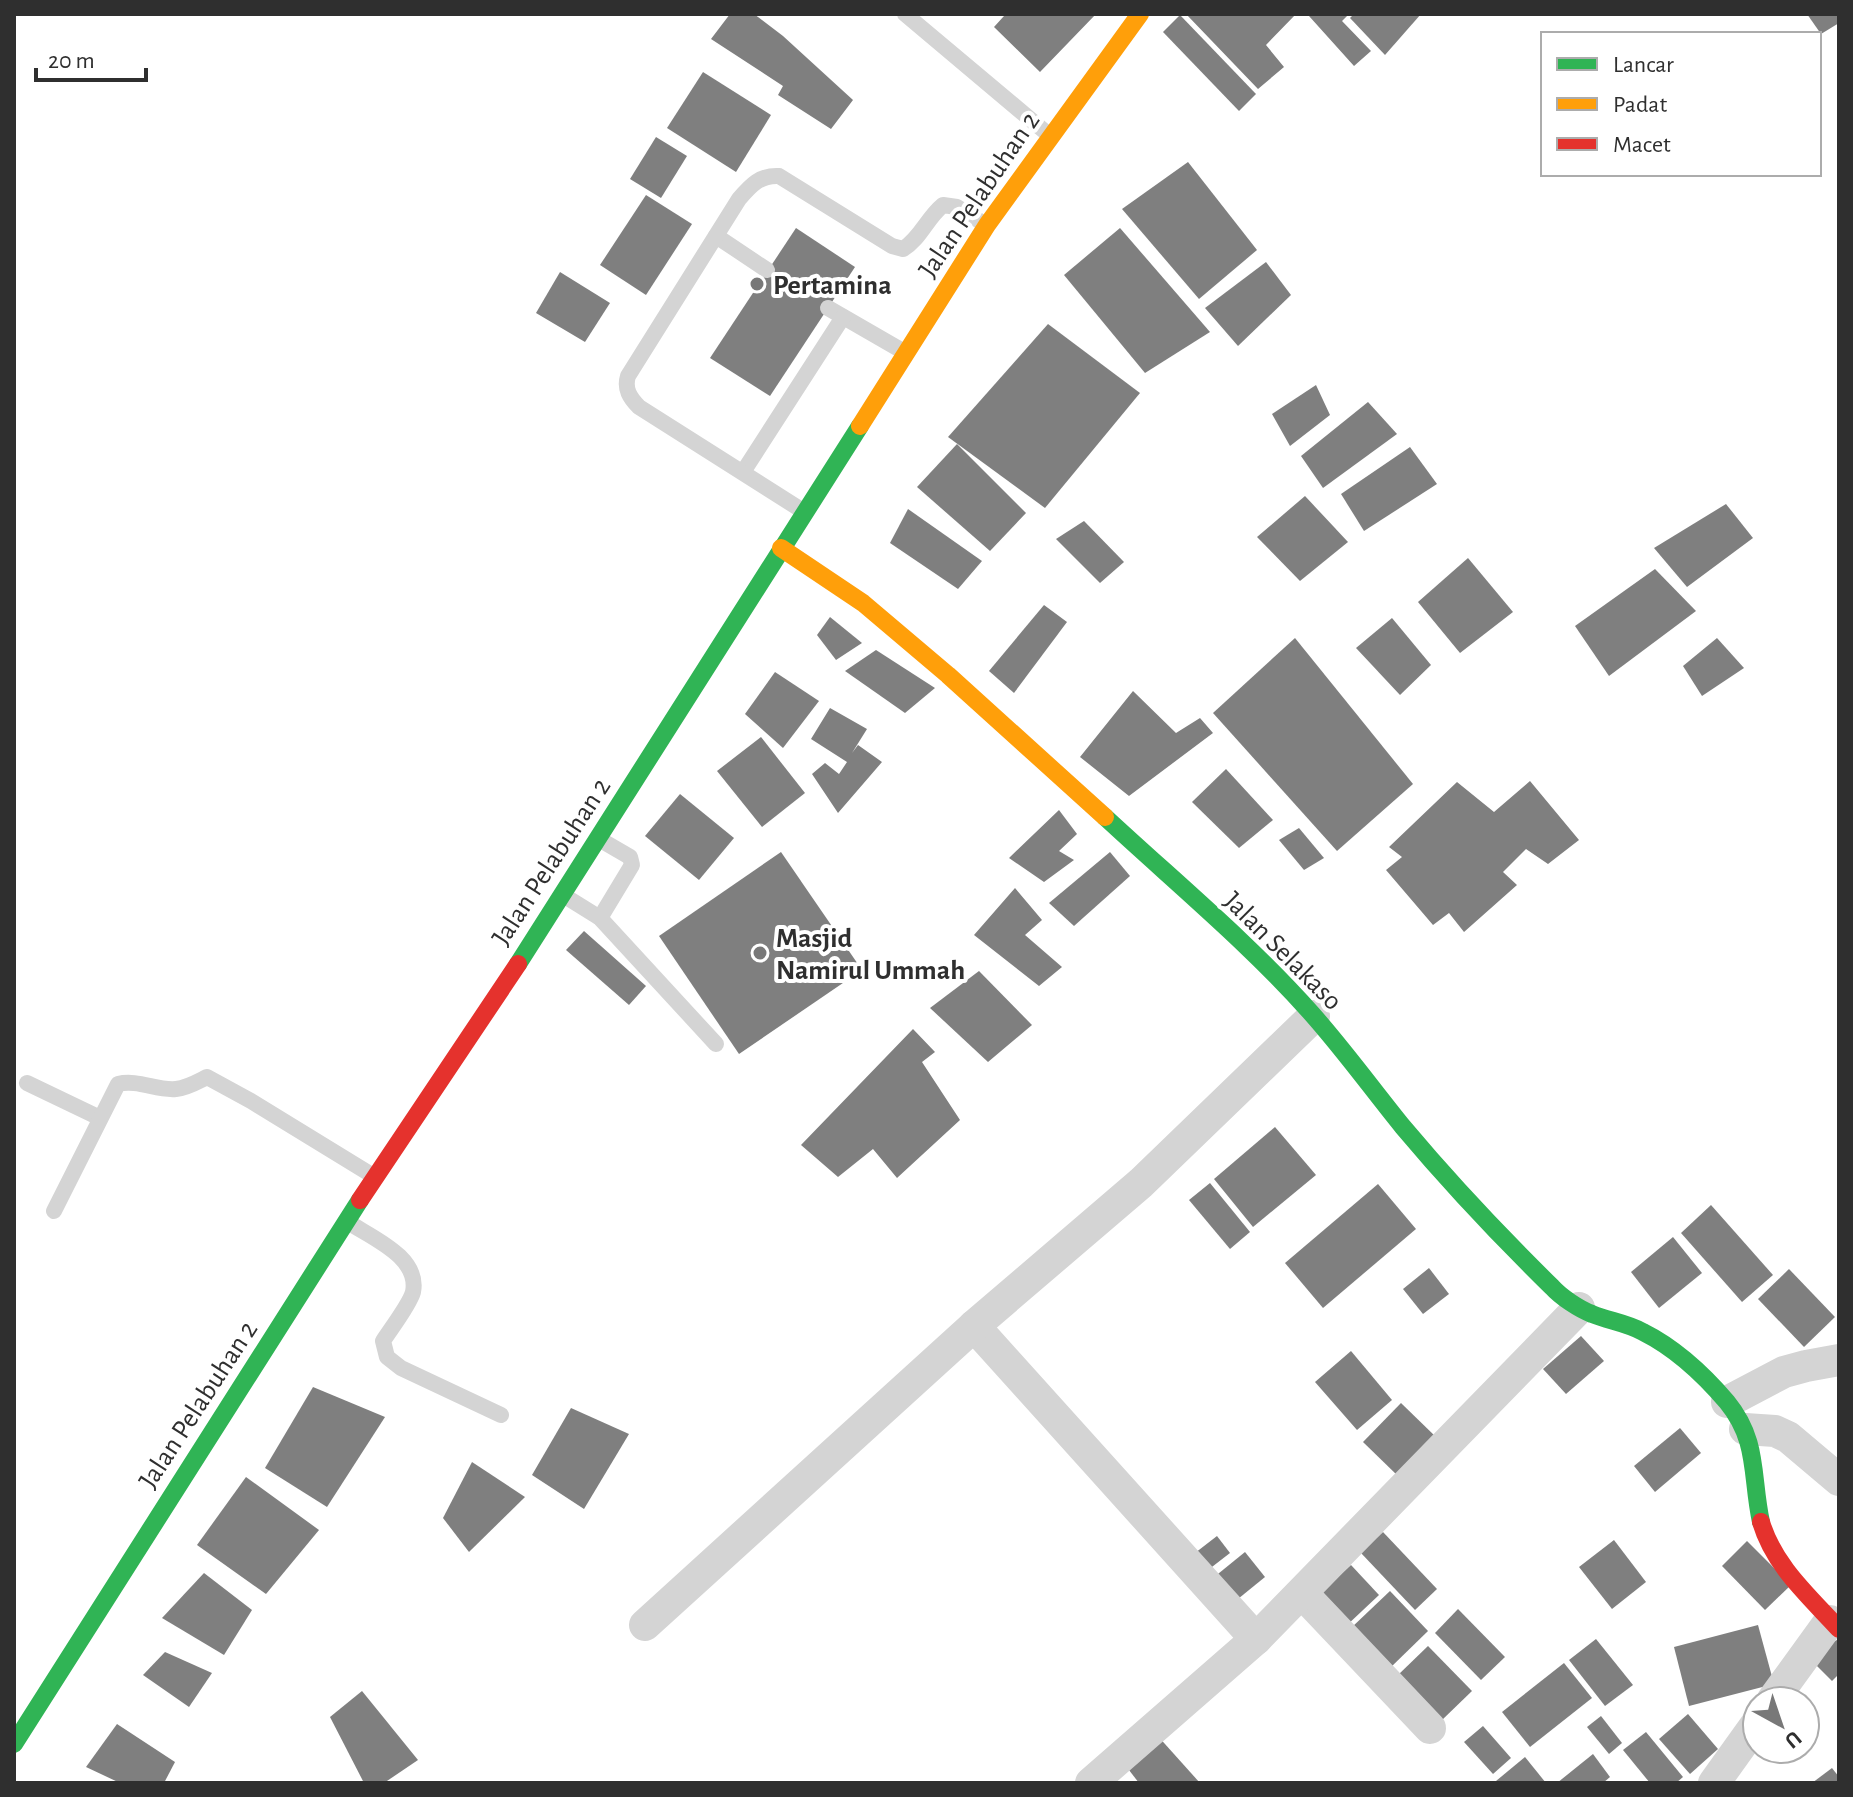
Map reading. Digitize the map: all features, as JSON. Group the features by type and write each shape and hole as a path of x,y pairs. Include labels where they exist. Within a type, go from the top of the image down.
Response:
{"main road":[{"name":"Jalan Pelabuhan 2","path":"14,1744 346,1221 463,1049 599,839 987,225 1140,14"},
{"name":"Jalan Selakaso","path":"781,548 863,603 948,675 1255,955 1314,1016 1461,1194 1555,1291 1591,1314 1642,1331 1667,1346 1727,1402 1745,1429"},
{"path":"1745,1429 1752,1451 1760,1518 1771,1549 1782,1566 1835,1625"}],"street":[{"path":"645,1625 974,1326 1141,1183 1314,1016"},
{"path":"1091,1783 1256,1639 1579,1308"},
{"path":"974,1326 1256,1639"},
{"path":"1727,1402 1784,1372 1839,1360"},
{"path":"1745,1429 1775,1431 1788,1437 1839,1480"},
{"path":"1302,1593 1430,1728"},
{"path":"1785,1685 1835,1625"},
{"path":"1714,1783 1741,1745"}],"lane":[{"path":"905,14 1050,136"},
{"path":"805,511 639,407 631,399 626,382 739,199 761,178 779,176 892,246 903,249 912,243 943,205 957,207 987,225"},
{"path":"716,236 767,270"},
{"path":"828,308 906,353"},
{"path":"743,472 843,317"},
{"path":"599,839 630,857 632,865 600,918"},
{"path":"563,895 600,918 716,1044"},
{"path":"54,1211 118,1084 127,1082 175,1090 207,1077 376,1178"},
{"path":"27,1083 100,1118"},
{"path":"346,1221 405,1260 413,1276 412,1294 383,1341 387,1357 401,1368 501,1415"}],"building":[{"path":"730,14 754,14 783,36 853,100 831,129 778,95 783,86 711,39"},
{"path":"1001,14 1096,14 1040,72 994,27 1004,16"},
{"path":"1186,14 1296,14 1266,45 1284,67 1258,89"},
{"path":"1310,14 1349,14 1342,21 1371,51 1354,66"},
{"path":"1354,14 1421,14 1385,55 1350,18"},
{"path":"1807,14 1839,14 1839,23 1821,34"},
{"path":"1180,15 1256,94 1239,111 1163,32"},
{"path":"703,72 771,115 736,172 667,128"},
{"path":"656,137 687,156 661,198 630,179"},
{"path":"1188,162 1257,250 1199,299 1122,209"},
{"path":"646,195 692,224 646,295 600,265"},
{"path":"796,228 855,267 770,396 710,358"},
{"path":"1120,228 1210,332 1145,373 1064,275"},
{"path":"1266,262 1291,295 1238,346 1205,308"},
{"path":"560,272 610,303 585,342 536,313"},
{"path":"1048,324 1140,393 1045,508 948,437"},
{"path":"1316,385 1330,415 1290,446 1272,414"},
{"path":"1368,402 1397,434 1323,488 1301,456"},
{"path":"957,444 1026,513 990,551 917,487"},
{"path":"1410,447 1437,484 1364,531 1341,494"},
{"path":"1305,496 1348,542 1300,581 1257,537"},
{"path":"1726,504 1753,538 1687,587 1654,548"},
{"path":"908,509 982,561 958,589 890,543"},
{"path":"1084,521 1124,562 1100,583 1056,539"},
{"path":"1468,558 1513,612 1460,653 1418,602"},
{"path":"1655,569 1696,611 1609,676 1575,626"},
{"path":"1044,605 1067,622 1014,693 989,671"},
{"path":"830,617 862,643 836,660 817,635"},
{"path":"1392,618 1431,665 1400,695 1356,648"},
{"path":"1295,638 1413,784 1337,851 1213,713"},
{"path":"1717,638 1744,668 1702,696 1683,666"},
{"path":"876,650 935,688 905,713 845,671"},
{"path":"775,672 819,701 783,748 745,714"},
{"path":"1133,691 1176,733 1200,718 1213,733 1129,796 1080,757"},
{"path":"830,708 867,729 852,753 858,745 882,762 838,813 812,774 825,763 839,774 847,762 811,739"},
{"path":"761,737 805,793 762,827 717,771"},
{"path":"1226,769 1273,820 1239,848 1192,802"},
{"path":"1530,781 1579,840 1548,864 1526,849 1503,872 1517,885 1464,932 1449,913 1433,925 1386,870 1402,857 1389,847 1457,782 1494,812"},
{"path":"680,794 734,838 699,880 645,836"},
{"path":"1059,810 1077,834 1059,851 1074,860 1044,882 1009,858"},
{"path":"1299,828 1324,858 1304,870 1279,840"},
{"name":"Masjid Namirul Ummah","path":"781,852 862,970 739,1054 659,936"},
{"path":"1110,852 1130,876 1074,926 1049,903"},
{"path":"1015,888 1042,920 1025,935 1062,967 1039,986 974,935"},
{"path":"584,931 646,986 629,1005 566,950"},
{"path":"979,971 1032,1025 988,1062 930,1008"},
{"path":"913,1029 935,1052 922,1062 960,1120 897,1178 873,1149 838,1177 801,1145"},
{"path":"1275,1127 1316,1175 1253,1227 1214,1179"},
{"path":"1210,1183 1250,1232 1230,1249 1189,1200"},
{"path":"1378,1184 1416,1229 1323,1308 1285,1263"},
{"path":"1711,1205 1773,1275 1742,1302 1681,1233"},
{"path":"1673,1237 1702,1273 1659,1308 1631,1272"},
{"path":"1429,1268 1449,1294 1423,1314 1403,1289"},
{"path":"1789,1269 1835,1317 1804,1347 1758,1299"},
{"path":"1581,1336 1604,1361 1566,1394 1543,1369"},
{"path":"1351,1351 1392,1400 1357,1430 1315,1382"},
{"path":"313,1387 385,1417 327,1507 265,1468"},
{"path":"1401,1403 1437,1438 1399,1477 1363,1442"},
{"path":"571,1408 629,1434 584,1509 532,1475"},
{"path":"1680,1428 1701,1453 1655,1492 1634,1466"},
{"path":"472,1462 525,1497 469,1552 443,1518"},
{"path":"246,1477 319,1530 266,1594 197,1545"},
{"path":"1383,1532 1437,1589 1415,1610 1361,1553"},
{"path":"1217,1536 1230,1553 1208,1570 1195,1553"},
{"path":"1614,1540 1646,1582 1612,1609 1579,1567"},
{"path":"1747,1541 1791,1585 1765,1610 1722,1566"},
{"path":"1245,1552 1265,1577 1233,1603 1213,1578"},
{"path":"1351,1565 1379,1595 1345,1627 1316,1597"},
{"path":"204,1573 252,1610 224,1655 162,1618"},
{"path":"1390,1591 1428,1631 1389,1669 1350,1629"},
{"path":"1458,1609 1505,1657 1481,1680 1435,1633"},
{"path":"1758,1625 1774,1684 1741,1685 1741,1693 1689,1706 1674,1647"},
{"path":"1596,1639 1633,1685 1605,1706 1569,1660"},
{"path":"1839,1639 1839,1674 1832,1681 1806,1655"},
{"path":"1428,1646 1472,1691 1442,1720 1398,1675"},
{"path":"165,1652 212,1673 189,1707 143,1675"},
{"path":"1564,1663 1592,1698 1530,1747 1502,1712"},
{"path":"362,1691 418,1760 384,1783 364,1783 330,1717"},
{"path":"1688,1714 1718,1749 1690,1774 1659,1739"},
{"path":"1601,1716 1622,1743 1609,1754 1587,1727"},
{"path":"117,1724 175,1762 164,1783 120,1783 86,1767"},
{"path":"1483,1726 1511,1758 1493,1774 1464,1742"},
{"path":"1646,1732 1683,1777 1676,1783 1650,1783 1623,1750"},
{"path":"1156,1734 1200,1783 1139,1783 1122,1761"},
{"path":"1593,1754 1610,1777 1603,1783 1557,1783"},
{"path":"1525,1757 1546,1783 1496,1781"},
{"path":"1832,1768 1839,1777 1839,1783 1812,1783"}],"traffic: fast":[{"path":"518,964 860,426"},
{"path":"1105,817 1288,988 1439,1168 1556,1291 1587,1312 1631,1326 1655,1338 1688,1363 1718,1392 1737,1416 1749,1445 1761,1522"},
{"path":"14,1744 360,1200"}],"traffic: slow":[{"path":"860,426 987,225 1140,14"},
{"path":"781,548 863,603 1105,817"}],"traffic: jam":[{"path":"360,1200 518,964"},
{"path":"1761,1522 1783,1566 1839,1629"}],"place":[{"name":"Pertamina","path":"757,284"},
{"name":"Masjid Namirul Ummah","path":"760,953"}]}
